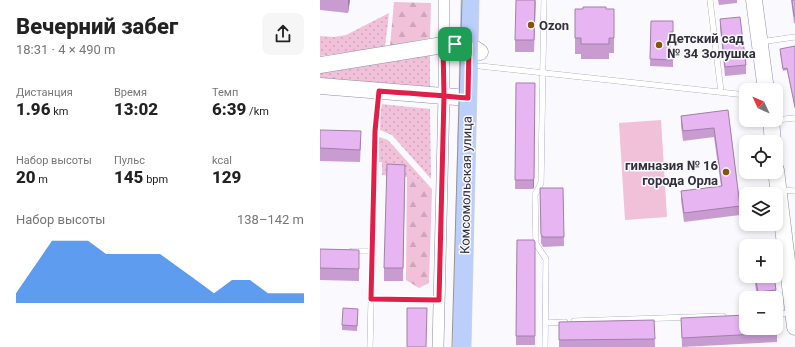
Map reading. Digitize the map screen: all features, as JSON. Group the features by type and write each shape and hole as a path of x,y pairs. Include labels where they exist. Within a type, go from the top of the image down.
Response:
{"main road":[{"name":"Комсомольская улица","path":"462,347 468,98 477,54 470,0"},
{"name":"Комсомольская улица","path":"474,347 477,54 482,0"},
{"path":"754,0 765,83"},
{"path":"320,65 443,45 477,54"},
{"path":"320,86 468,98"},
{"path":"783,231 794,320"}],"street":[{"path":"438,347 444,96 444,0"}],"lane":[{"path":"544,0 541,183 535,195 536,244 546,259 545,347"},
{"path":"710,0 721,92"},
{"path":"760,42 795,37"},
{"path":"477,54 542,72 739,94"},
{"path":"370,347 375,131 379,91"},
{"path":"783,119 795,118"},
{"path":"783,190 795,191"},
{"path":"344,250 372,251"},
{"path":"371,299 439,300"},
{"path":"546,322 730,316"},
{"path":"783,316 794,320"}],"green space":[{"path":"394,2 431,3 430,38 390,46"},
{"path":"389,13 385,47 320,56 320,36 334,37 346,35"},
{"path":"430,53 430,90 320,80 320,70"},
{"path":"381,104 430,109 431,179 392,135 380,130"},
{"path":"661,120 667,217 625,220 619,123"},
{"path":"379,137 388,140 432,189 407,173 407,177 382,175 382,162 379,162"},
{"path":"407,173 432,189 429,283 419,288 406,280"}],"building":[{"path":"516,0 535,0 534,40 515,40"},
{"path":"792,0 795,0 795,16 794,16"},
{"path":"583,7 606,7 606,9 614,9 614,38 609,38 609,44 581,44 581,38 575,38 575,9 583,9"},
{"path":"740,17 746,65 725,67 720,19"},
{"path":"651,21 673,21 673,32 670,32 670,49 673,49 673,60 650,59"},
{"path":"795,46 795,107 787,68 783,69 780,49"},
{"path":"516,83 535,83 533,180 515,180"},
{"path":"728,110 739,206 684,213 681,191 722,186 714,128 683,131 681,116"},
{"path":"320,130 361,131 360,150 320,148"},
{"path":"387,164 405,165 403,268 384,268"},
{"path":"540,188 563,188 564,237 543,237 541,234"},
{"path":"517,240 534,240 535,242 535,336 516,336"},
{"path":"320,249 359,250 359,269 320,268"},
{"path":"756,283 775,283 776,290 758,291"},
{"path":"343,308 358,309 357,326 342,325"},
{"path":"407,308 427,308 426,347 407,347"},
{"path":"739,315 739,335 682,338 681,318"},
{"path":"654,320 655,339 559,340 559,322"}],"tram line":[{"path":"452,347 462,0"}],"place":[{"name":"Ozon","path":"531,25"},
{"name":"Детский сад № 34 Золушка","path":"659,45"},
{"name":"гимназия № 16 города Орла","path":"726,172"}],"route":[{"path":"455,44 443,45 444,96 439,300 371,299 375,131 379,91 434,95 444,96 468,98 469,45 455,44"}]}
